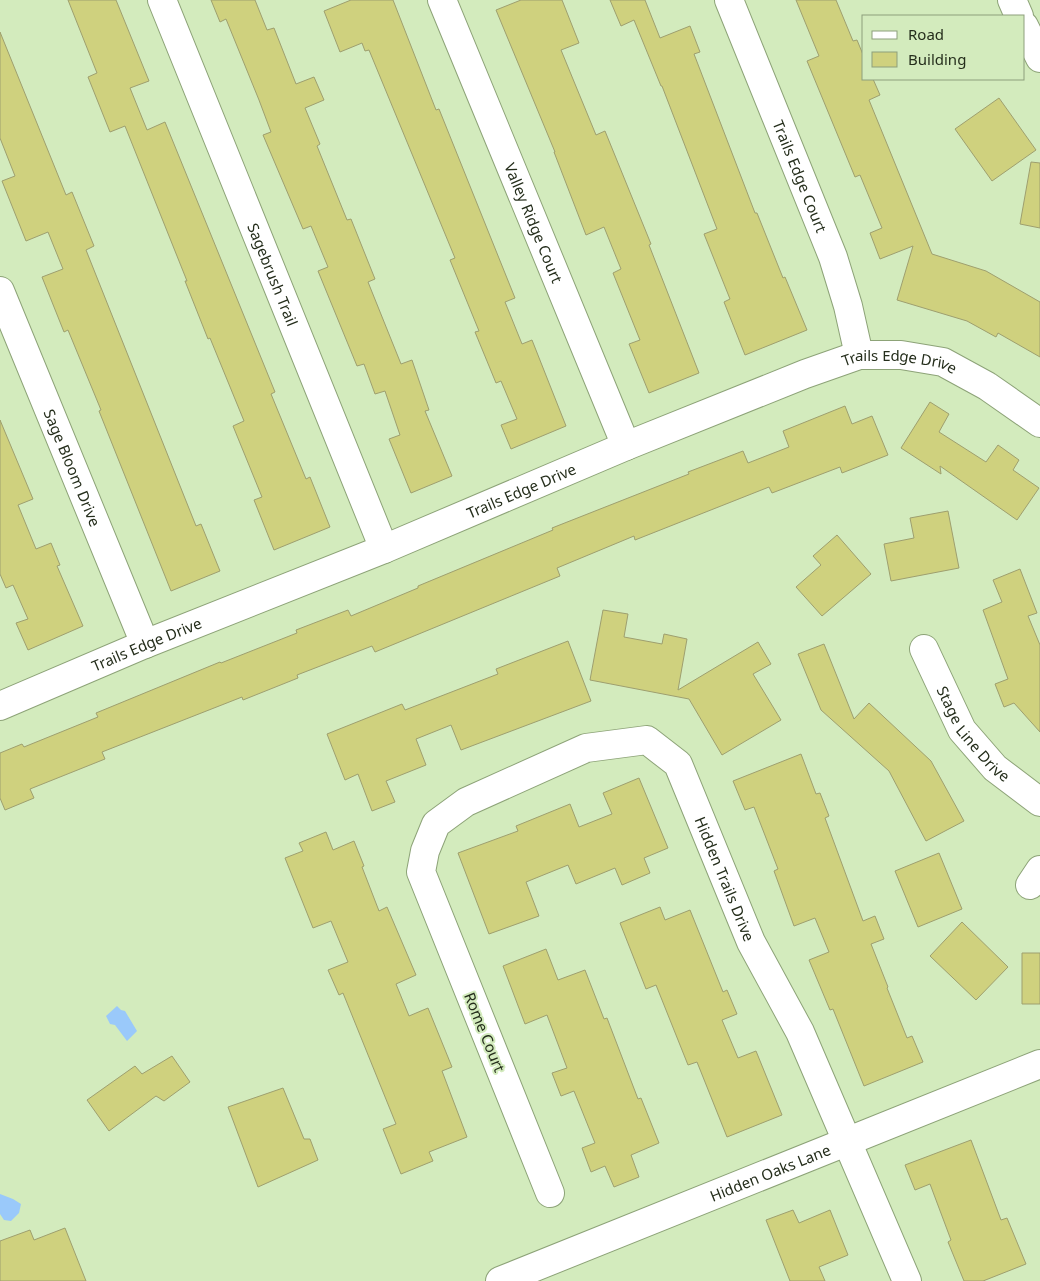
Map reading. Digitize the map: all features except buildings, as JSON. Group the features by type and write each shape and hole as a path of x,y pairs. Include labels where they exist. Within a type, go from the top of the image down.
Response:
{"street":[{"name":"Sagebrush Trail","path":"162,0 384,549"},
{"name":"Valley Ridge Court","path":"442,0 626,446"},
{"name":"Trails Edge Court","path":"729,0 833,257 848,306 858,356"},
{"path":"1012,0 1019,15"},
{"path":"1025,28 1040,58"},
{"name":"Sage Bloom Drive","path":"0,291 145,644"},
{"name":"Trails Edge Drive","path":"0,706 145,644 384,549 626,446 805,374 858,356 901,356 943,362 988,386 1040,423"},
{"name":"Stage Line Drive","path":"924,649 962,730 995,768 1040,802"},
{"name":"Hidden Trails Drive","path":"421,872 425,851 436,824 466,802 586,748 646,740 678,764 751,942 800,1032 907,1281"},
{"name":"Rome Court","path":"421,872 550,1193"},
{"name":"Hidden Oaks Lane","path":"500,1281 1040,1064"}],"water":[{"path":"117,1006 125,1011 137,1031 127,1041 115,1025 110,1024 106,1016"},
{"path":"0,1194 21,1204 19,1213 11,1221 4,1220 0,1214"}]}
